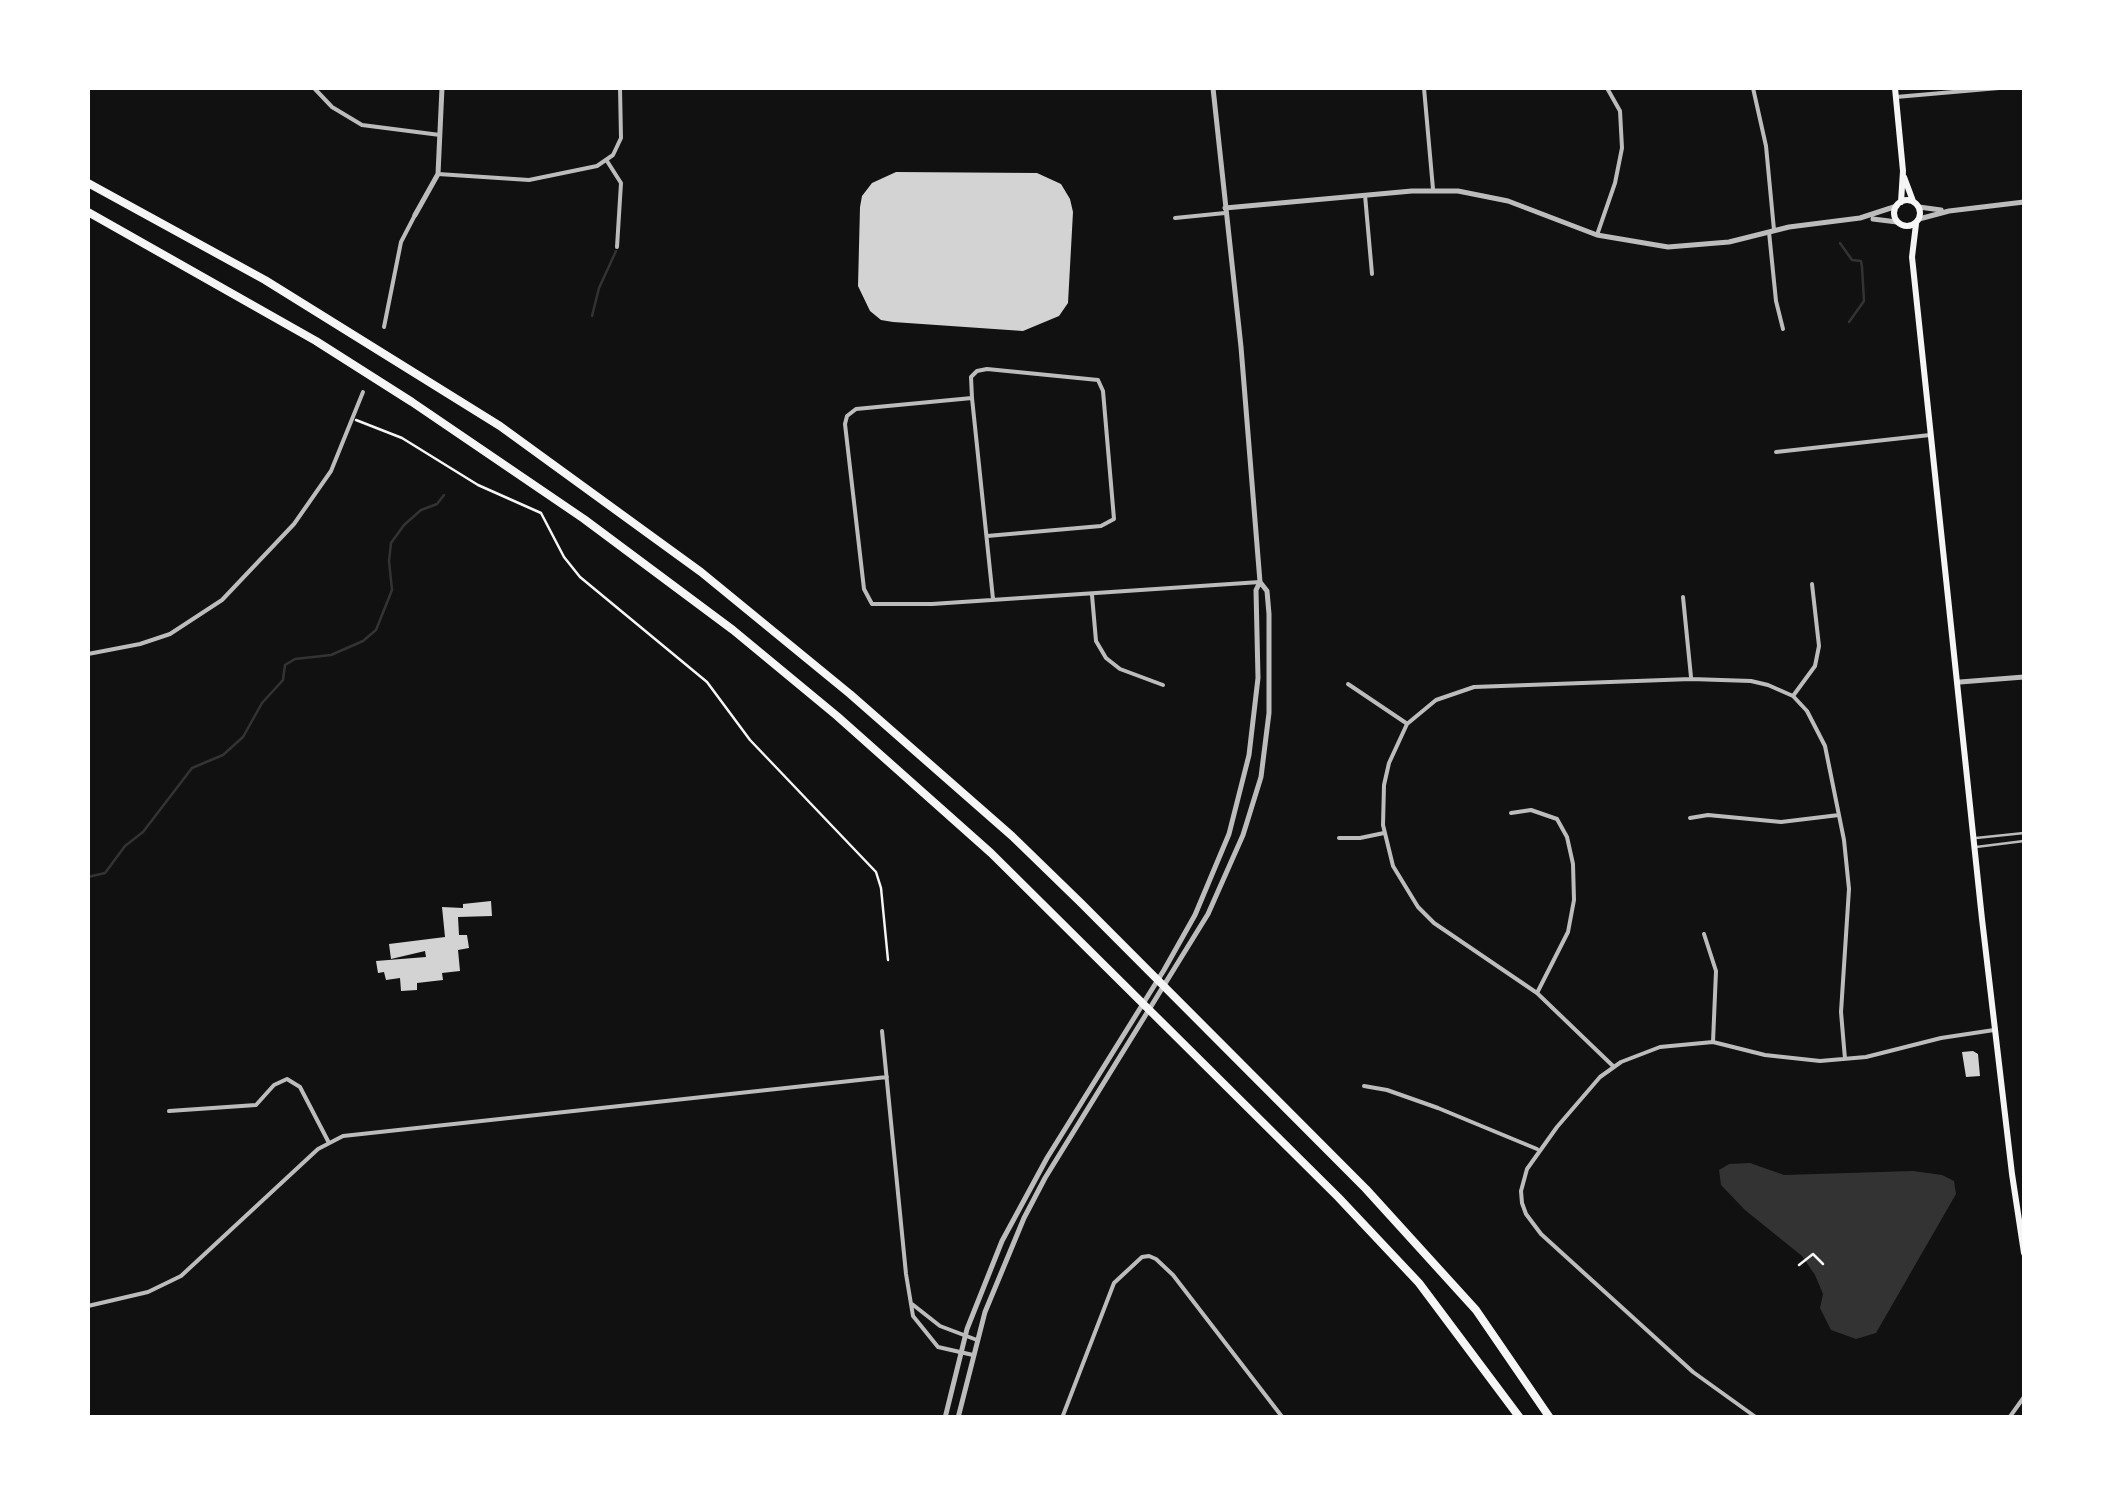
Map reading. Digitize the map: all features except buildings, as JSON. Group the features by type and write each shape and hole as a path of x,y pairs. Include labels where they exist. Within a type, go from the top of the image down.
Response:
{"highway":[{"path":"88,182 265,280 500,426 701,572 837,683 1012,836 1302,1123 1476,1310 1550,1418"},
{"path":"88,212 316,341 443,424 584,520 733,630 851,727 991,853 1338,1197 1420,1283 1520,1418"}],"main road":[{"path":"1894,88 1903,171 1894,214 1912,257 2012,1174 2024,1253"},
{"path":"1903,171 1918,221 1912,257"},
{"path":"1899,204 1916,204"},
{"path":"1899,223 1918,221"}],"street":[{"path":"314,88 332,107 362,124 440,136"},
{"path":"384,328 401,242 438,174 442,88"},
{"path":"438,174 529,180 589,169 607,161 621,138 620,88"},
{"path":"1122,88 1144,88"},
{"path":"1167,973 1218,866 1242,788 1258,678 1256,590 1260,582 1214,88"},
{"path":"1424,88 1433,189"},
{"path":"1597,236 1622,148 1620,112 1607,88"},
{"path":"1753,88 1766,146 1776,302 1782,329"},
{"path":"1896,98 1999,88"},
{"path":"607,161 621,184 617,246"},
{"path":"1175,218 1433,189 1508,200 1597,236 1647,245 1698,246 1860,218 1899,204"},
{"path":"1364,195 1372,274"},
{"path":"1918,221 1948,211 2024,202"},
{"path":"1916,204 1948,211"},
{"path":"1860,218 1899,223"},
{"path":"987,536 1101,526 1114,519 1103,391 1098,380 988,369 977,370 971,378 993,599"},
{"path":"88,654 170,634 222,600 285,534 331,471 363,392"},
{"path":"972,398 856,410 847,416 868,600 878,606 1260,582"},
{"path":"1776,452 1932,435"},
{"path":"958,1418 977,1340 1002,1266 1038,1191 1227,876 1258,790 1266,743 1270,682 1267,591 1260,582"},
{"path":"1793,696 1815,666 1819,646 1812,584"},
{"path":"1092,592 1096,641 1106,658 1120,668 1163,685"},
{"path":"1683,597 1691,679"},
{"path":"1960,682 2024,677"},
{"path":"1614,1067 1537,993 1452,937 1418,907 1393,866 1385,833 1384,785 1388,762 1407,724 1436,700 1474,687 1691,679 1768,684 1793,696 1819,729 1840,815 1848,889 1841,1012 1845,1059"},
{"path":"1348,684 1407,724"},
{"path":"1511,813 1531,810 1557,818 1574,864 1574,900 1568,932 1537,993"},
{"path":"1690,818 1781,822 1840,815"},
{"path":"1339,838 1385,833"},
{"path":"1704,934 1716,971 1713,1042"},
{"path":"945,1418 979,1294 1014,1216 1046,1158 1139,1019"},
{"path":"1756,1418 1693,1372 1532,1223 1521,1191 1539,1150 1600,1078 1614,1067 1660,1048 1713,1042 1799,1060 1845,1059 1996,1030"},
{"path":"882,1031 914,1319 935,1344 973,1355"},
{"path":"88,1306 148,1292 180,1276 328,1141 369,1132 887,1077"},
{"path":"169,1111 256,1105 274,1085 287,1079 300,1087 328,1141"},
{"path":"1364,1086 1438,1108 1539,1150"},
{"path":"1062,1418 1114,1283 1148,1256 1156,1258 1181,1285 1284,1418"},
{"path":"912,1304 934,1322 977,1340"},
{"path":"2009,1418 2024,1397"}],"lane":[{"path":"1975,842 2024,833"},
{"path":"1975,842 2024,841"}],"path":[{"path":"350,418 402,438 478,485 541,513 564,558 580,577 707,682 750,740 865,858 880,880 888,960"},
{"path":"1799,1265 1813,1254 1823,1264"}],"shaded area":[{"path":"1750,1163 1784,1175 1913,1171 1954,1181 1956,1194 1876,1333 1856,1339 1831,1330 1820,1308 1823,1294 1802,1256 1721,1185 1719,1170 1729,1164"}],"waterway":[{"path":"1840,243 1852,260 1861,261 1862,267 1864,301 1849,322"},
{"path":"592,316 599,288 616,251"},
{"path":"88,877 105,873 125,846 143,832 192,768 223,755 243,737 262,703 283,680 285,665 295,659 331,655 363,641 376,630 392,590 391,543 404,525 444,495"}]}
